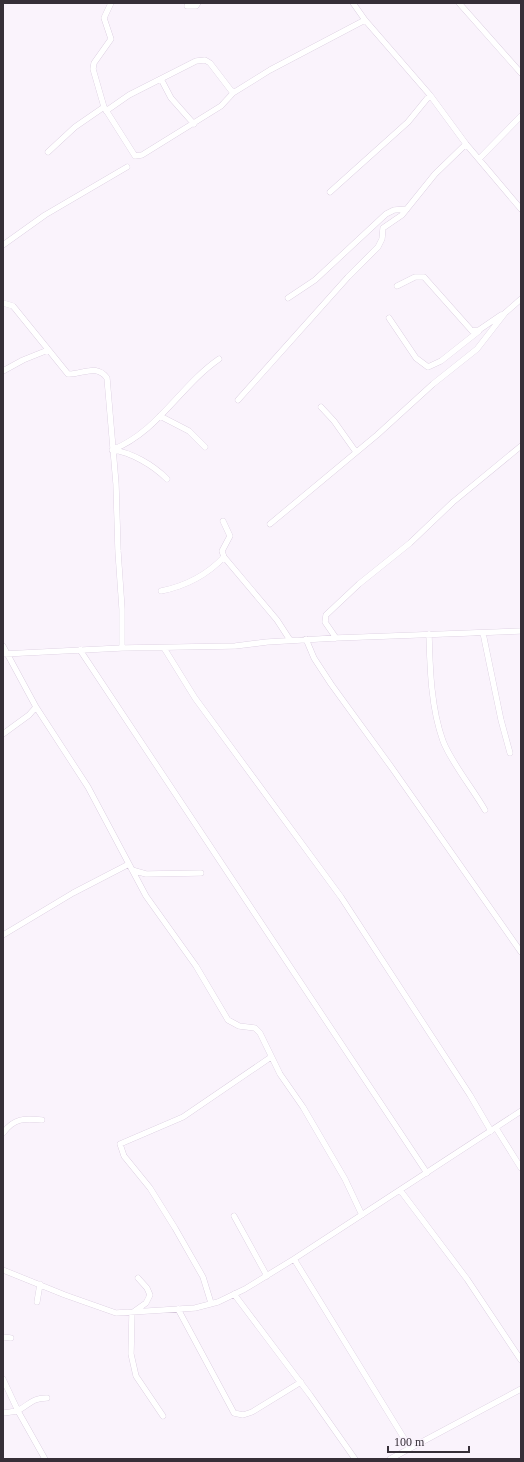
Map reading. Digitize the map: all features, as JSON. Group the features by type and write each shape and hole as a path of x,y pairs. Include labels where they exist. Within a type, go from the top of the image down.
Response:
{"street":[{"path":"111,3 104,18 111,39 94,63 93,69 105,109 135,156 142,155 194,124 221,106 234,93 270,70 365,20"},
{"path":"187,6 196,6 198,3"},
{"path":"353,3 365,20 430,95 466,144 521,209"},
{"path":"459,3 521,73"},
{"path":"48,152 75,127 129,95 196,61 205,60 210,63 234,93"},
{"path":"161,79 171,98 194,124"},
{"path":"330,192 408,122 430,95"},
{"path":"479,159 521,116"},
{"path":"238,400 338,288 378,247 382,239 383,228 398,219 435,174 466,144"},
{"path":"3,245 45,215 126,166"},
{"path":"288,298 315,280 386,214 398,209 407,209"},
{"path":"396,286 415,277 424,277 464,324 472,331 479,330"},
{"path":"3,298 5,304 13,306 20,314 68,374 94,370 104,374 107,378 116,484 118,551 122,609 122,648"},
{"path":"388,318 416,358 428,367 441,361 479,330 505,313 521,299"},
{"path":"270,524 356,452 433,384 477,349 505,313"},
{"path":"3,371 23,360 48,350"},
{"path":"112,450 136,438 206,369 219,359"},
{"path":"321,407 334,421 356,452"},
{"path":"160,416 189,431 205,448"},
{"path":"336,638 325,622 326,615 359,584 410,543 452,502 521,446"},
{"path":"112,450 122,451 133,456 158,471 167,479"},
{"path":"223,521 230,536 222,551 224,557 277,620 290,640"},
{"path":"160,591 184,586 214,568 224,557"},
{"path":"5,654 122,648 235,646 306,639 368,638 429,634 521,631"},
{"path":"483,633 501,720 510,753"},
{"path":"429,634 430,671 434,702 443,740 485,810"},
{"path":"306,639 314,658 331,684 521,952"},
{"path":"3,646 5,654 36,707 88,787 146,896 196,966 228,1020 239,1026 255,1028 260,1033 280,1074 303,1106 356,1198 362,1215"},
{"path":"164,648 195,698 341,897 493,1130 521,1168"},
{"path":"80,650 427,1173"},
{"path":"3,734 29,715 36,707"},
{"path":"3,935 67,896 129,864"},
{"path":"132,870 146,874 200,873"},
{"path":"212,1304 203,1277 175,1228 150,1188 124,1156 120,1144 183,1116 271,1057"},
{"path":"3,1270 65,1295 116,1313 195,1308 212,1304 267,1276 521,1111"},
{"path":"3,1133 17,1119 25,1118 42,1120"},
{"path":"400,1190 467,1279 521,1360"},
{"path":"234,1216 267,1276"},
{"path":"294,1259 410,1448"},
{"path":"132,1313 146,1302 150,1295 147,1288 138,1278"},
{"path":"36,1302 40,1284"},
{"path":"234,1294 301,1382 355,1459"},
{"path":"178,1309 234,1413 243,1415 252,1412 301,1382"},
{"path":"132,1313 131,1354 136,1376 163,1416"},
{"path":"3,1337 11,1338"},
{"path":"3,1379 18,1411 45,1459"},
{"path":"390,1459 521,1389"},
{"path":"3,1413 18,1411 30,1402 39,1398 47,1398"}]}
